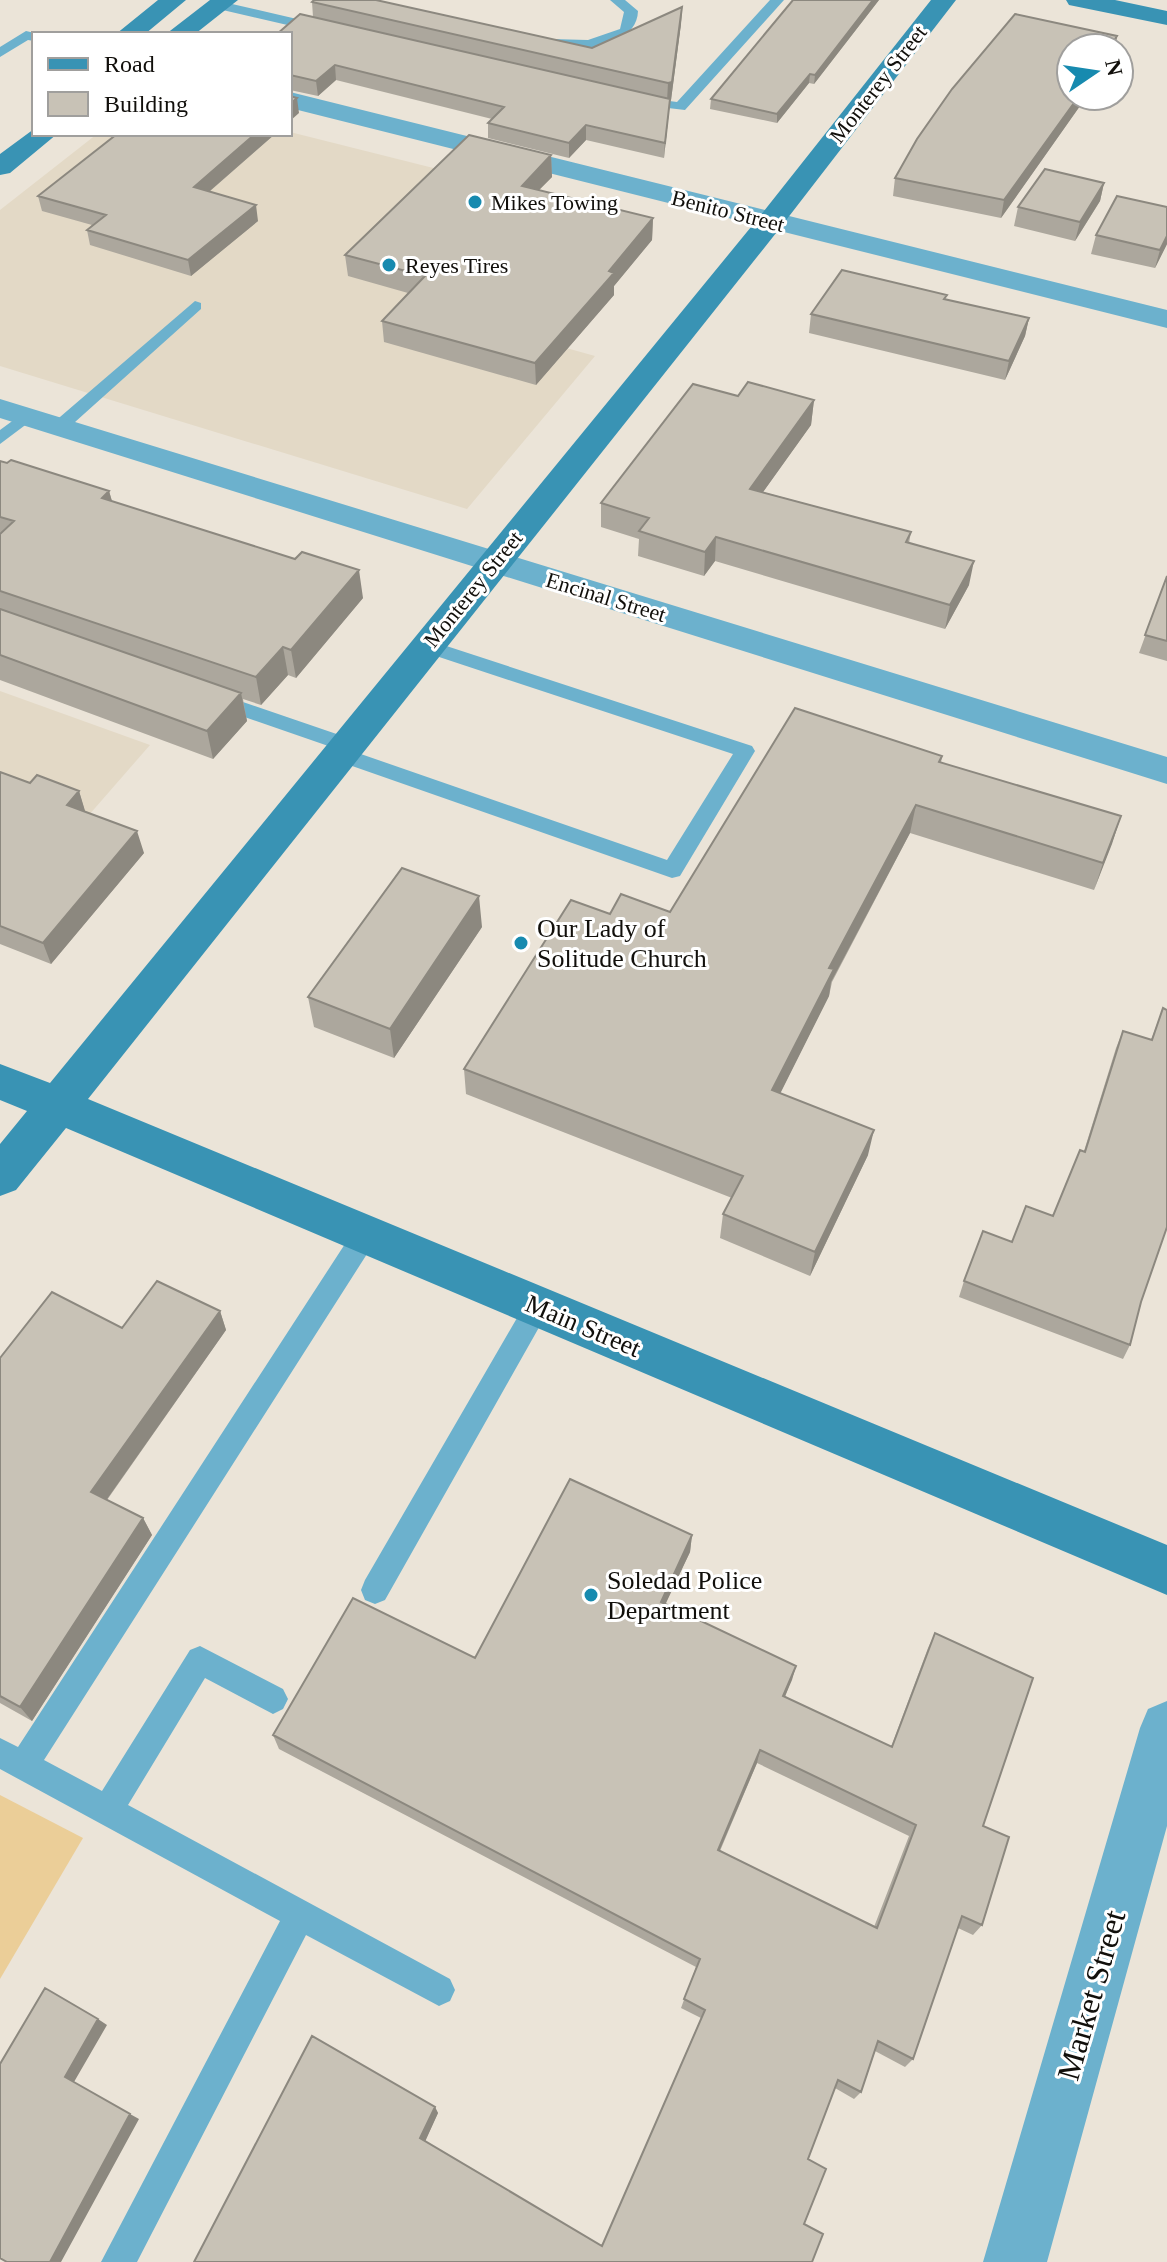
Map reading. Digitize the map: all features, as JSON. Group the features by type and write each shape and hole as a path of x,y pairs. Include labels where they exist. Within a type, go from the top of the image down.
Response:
{"street":[{"path":"132,32 174,0"},
{"name":"Monterey Street","path":"0,1177 770,222 944,0"},
{"path":"1078,0 1167,18"},
{"path":"182,32 222,2"},
{"name":"Benito Street","path":"292,101 1167,319"},
{"path":"0,167 41,136"},
{"name":"Encinal Street","path":"13,412 1167,771"},
{"name":"Main Street","path":"0,1081 1167,1570"},
{"name":"Market Street","path":"1015,2262 1167,1728"}],"lane":[{"path":"528,38 581,45 617,37 629,29 633,20 631,11 617,0"},
{"path":"621,97 667,108 680,107 777,0"},
{"path":"222,2 344,34"},
{"path":"0,53 26,35 32,36"},
{"path":"59,427 195,306"},
{"path":"0,439 13,412"},
{"path":"196,692 672,870 745,751 428,646"},
{"path":"365,1235 12,1760 439,1990"},
{"path":"375,1590 537,1307"},
{"path":"107,1811 200,1660 273,1699"},
{"path":"118,2262 300,1915"}],"shaded area":[{"path":"292,133 541,195 433,311 595,356 467,509 0,366 0,210 94,136 292,136"},
{"path":"0,691 150,745 0,917"},
{"path":"0,1795 83,1838 0,1979"}],"building":[{"path":"376,0 592,48 682,7 672,82 668,83 312,2"},
{"path":"793,0 873,0 815,75 810,74 777,114 711,99"},
{"path":"300,14 670,99 665,143 586,125 569,143 488,123 504,107 335,65 316,81 292,75 292,32 279,32"},
{"path":"1015,14 1098,32 1055,32 1055,112 1067,112 1004,200 895,178 917,139 952,89"},
{"path":"469,135 551,155 522,186 653,218 609,271 614,273 535,363 382,321 425,276 345,255"},
{"path":"114,136 253,136 194,187 256,205 188,260 87,230 106,215 38,196"},
{"path":"1045,169 1104,183 1080,222 1018,207"},
{"path":"1117,196 1167,207 1167,236 1160,250 1096,235"},
{"path":"842,270 947,295 944,299 1029,318 1009,361 811,314"},
{"path":"748,382 814,400 750,489 911,532 906,542 974,561 950,605 716,537 705,552 639,531 649,518 601,503 693,384 738,396"},
{"path":"11,460 109,491 102,498 295,559 302,552 359,570 291,650 283,647 256,677 0,591 0,534 14,521 0,517 0,461 7,463"},
{"path":"1167,576 1167,641 1145,635"},
{"path":"0,609 241,693 207,731 0,655"},
{"path":"795,708 942,756 939,762 1121,816 1103,863 916,805 829,968 834,969 772,1090 874,1130 815,1252 723,1214 743,1176 464,1069 571,900 610,914 621,894 670,912"},
{"path":"0,772 30,783 37,775 79,791 67,805 137,831 43,943 0,926"},
{"path":"402,868 479,896 390,1029 308,997"},
{"path":"1163,1008 1167,1010 1167,1227 1130,1345 964,1281 983,1231 1012,1242 1026,1206 1053,1216 1080,1150 1085,1152 1123,1031 1152,1040"},
{"path":"157,1281 220,1311 91,1492 143,1518 20,1707 0,1696 0,1358 52,1292 122,1328"},
{"path":"570,1479 692,1535 661,1602 796,1666 783,1696 892,1747 935,1633 1033,1678 983,1826 1009,1837 982,1925 962,1916 913,2059 878,2041 861,2092 838,2080 808,2159 826,2169 804,2224 823,2234 812,2262 194,2262 312,2036 435,2107 420,2138 602,2246 705,2010 684,1999 700,1959 273,1735 353,1598 475,1658","holes":["760,1750 916,1825 877,1928 718,1850"]},
{"path":"45,1988 98,2019 65,2077 130,2114 50,2262 7,2262 0,2258 0,2064"}],"place":[{"name":"Mikes Towing","path":"475,202"},
{"name":"Reyes Tires","path":"389,265"},
{"name":"Our Lady of Solitude Church","path":"521,943"},
{"name":"Soledad Police Department","path":"591,1595"}]}
